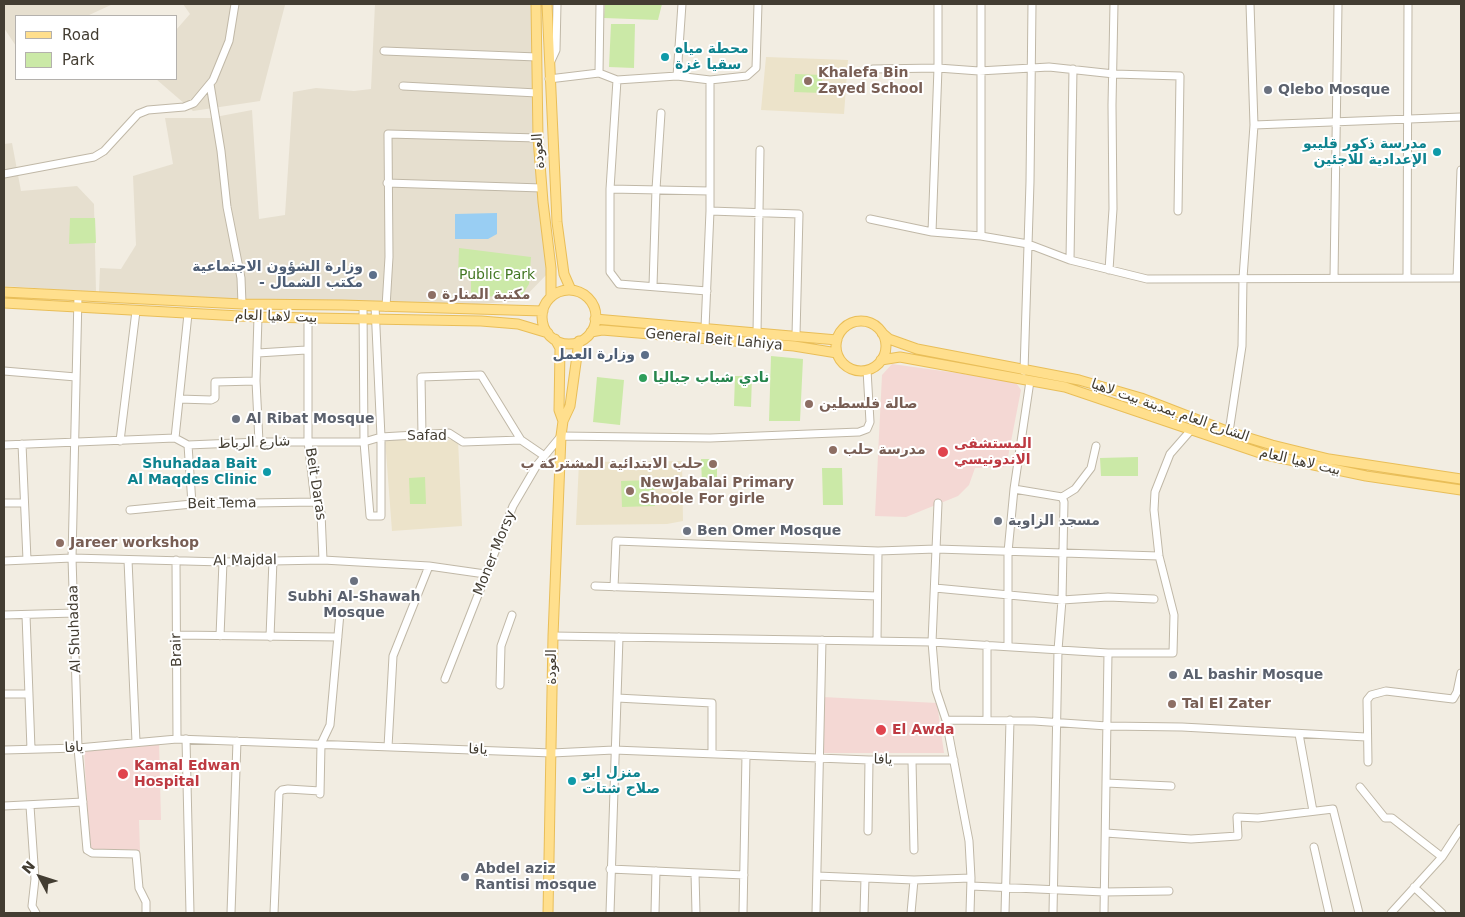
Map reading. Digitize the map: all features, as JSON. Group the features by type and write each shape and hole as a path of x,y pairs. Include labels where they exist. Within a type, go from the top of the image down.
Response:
{"main road":[{"name":"العودة","path":"536,4 538,138 551,268 551,297"},
{"name":"العودة","path":"547,4 548,66 557,222 564,274 571,290"},
{"path":"571,290 583,294 590,299 596,319 591,332 579,341 568,343 551,336 544,324 543,311 551,297 558,292 571,290"},
{"name":"بيت لاهيا العام","path":"4,292 242,304 543,311"},
{"name":"بيت لاهيا العام","path":"4,303 258,317 375,318 518,324 551,336"},
{"name":"General Beit Lahiya","path":"596,319 837,340"},
{"path":"855,322 872,324 882,333 885,346 881,360 867,370 857,370 848,368 837,353 837,340 845,327 855,322"},
{"name":"General Beit Lahiya","path":"591,332 612,331 794,346 837,353"},
{"name":"الشارع العام بمدينة بيت لاهيا","path":"882,333 889,339 917,349 1079,380 1141,398 1229,432 1329,458 1461,478"},
{"name":"العودة","path":"551,336 560,348 559,410 563,421"},
{"name":"العودة","path":"548,913 553,636 561,436 563,421 570,406 579,341"},
{"name":"بيت لاهيا العام","path":"881,360 900,357 1065,387 1266,455 1366,476 1461,490"}],"street":[{"path":"4,174 97,156 138,114 148,110 191,105 210,84 229,41 235,4"},
{"path":"548,66 556,50 557,4"},
{"path":"598,73 600,4"},
{"path":"677,76 682,4"},
{"path":"549,79 598,73 617,80 677,76 710,80 747,76 756,68 758,4"},
{"path":"932,232 938,68 938,4"},
{"path":"981,4 979,71 981,236"},
{"path":"1024,371 1032,4"},
{"path":"1109,270 1113,209 1112,105 1114,4"},
{"path":"1229,432 1242,346 1243,278 1254,125 1250,4"},
{"path":"1334,278 1338,4"},
{"path":"1407,278 1408,4"},
{"path":"384,51 537,57"},
{"path":"873,69 938,68 979,71 1031,69 1049,66 1114,74 1180,76 1178,211"},
{"path":"1070,260 1073,69"},
{"path":"617,80 610,189 610,272 619,284 707,291"},
{"path":"706,328 710,211 710,80"},
{"path":"210,84 221,151 227,207 241,278 242,304"},
{"path":"403,86 536,93"},
{"path":"653,286 656,188 662,113"},
{"path":"1254,125 1461,117"},
{"path":"386,307 389,257 388,134 538,138"},
{"path":"757,333 760,150"},
{"path":"870,219 932,232 981,236 1028,244 1070,260 1147,279 1459,278 1461,170"},
{"path":"387,182 542,188"},
{"path":"610,189 656,188 710,191"},
{"path":"710,211 799,214 796,335"},
{"name":"Al Shuhadaa","path":"78,296 72,558 78,748 87,850 92,853 136,854 139,888 146,902 146,913"},
{"path":"363,306 364,442 370,516 381,516 375,306"},
{"path":"120,441 136,311"},
{"path":"175,438 188,314"},
{"path":"258,317 256,380 259,442"},
{"name":"Beit Daras","path":"308,318 306,350 308,441 315,502 321,513 323,560"},
{"path":"258,353 306,350"},
{"path":"561,436 710,438 859,432 867,429 870,422 867,370"},
{"path":"4,371 76,377"},
{"path":"422,434 421,377 481,375 521,440 543,455"},
{"path":"179,399 211,400 215,398 215,382 256,380"},
{"path":"1008,645 1008,552 1014,489 1030,381"},
{"path":"553,636 932,642 1008,645 1034,650 1173,653 1174,615 1160,556 1154,510 1154,492 1170,454 1191,430"},
{"name":"Safad","path":"364,442 380,437 449,433 464,442 521,440"},
{"name":"Moner Morsy","path":"445,679 485,574 514,506 543,455 561,436"},
{"path":"4,445 175,438 188,445 192,504"},
{"name":"شارع الرباط","path":"188,445 308,441 364,442"},
{"path":"22,444 23,503 27,560"},
{"path":"1014,489 1062,497 1074,489 1091,468 1096,446"},
{"path":"1053,913 1058,650 1063,555 1064,502 1062,497"},
{"name":"Beit Tema","path":"130,510 192,504 315,502"},
{"path":"4,503 23,503"},
{"path":"938,504 932,642 936,690 946,720 969,841 970,913"},
{"path":"614,587 616,542 878,551 936,550 1063,555 1160,556"},
{"path":"877,641 878,551"},
{"name":"Al Majdal","path":"4,561 72,558 223,562 323,560 429,566 485,574"},
{"path":"128,560 136,742"},
{"name":"Brair","path":"176,560 177,739"},
{"path":"270,637 273,560"},
{"path":"220,636 223,562"},
{"path":"388,746 393,656 429,566"},
{"path":"594,586 878,596"},
{"path":"935,588 1062,600 1154,599"},
{"path":"4,615 75,613"},
{"path":"274,913 279,793 282,790 288,789 320,793 321,744 330,725 340,613"},
{"path":"26,614 32,749"},
{"path":"500,685 501,646 512,616"},
{"path":"176,635 338,637"},
{"path":"610,913 619,637"},
{"path":"816,913 822,640"},
{"path":"987,645 987,720"},
{"path":"1104,913 1108,653"},
{"path":"1368,762 1366,737 1367,700 1371,695 1386,691 1453,699 1457,692 1461,673"},
{"path":"4,694 29,694"},
{"path":"617,698 712,703 712,754"},
{"path":"946,720 1010,720 1366,737"},
{"path":"1005,913 1010,720"},
{"path":"1300,734 1313,811"},
{"path":"186,739 190,913"},
{"name":"يافا","path":"4,750 78,748 186,739 552,753 614,750 869,760 954,760"},
{"path":"231,913 237,740"},
{"path":"743,913 746,755"},
{"path":"868,830 869,760"},
{"path":"912,761 914,850"},
{"path":"1106,783 1171,786"},
{"path":"1360,787 1385,818 1392,818 1442,857"},
{"path":"4,806 83,802"},
{"path":"30,806 35,879 32,906 34,913"},
{"path":"1106,834 1191,838 1238,836 1238,817 1258,818 1333,809 1359,913"},
{"path":"1391,913 1442,857 1461,828"},
{"path":"1314,847 1329,913"},
{"path":"610,869 744,875"},
{"path":"655,913 656,872"},
{"path":"695,873 696,913"},
{"path":"817,876 914,880 971,878"},
{"path":"864,913 865,878"},
{"path":"911,913 914,880"},
{"path":"971,886 1104,892 1169,891"},
{"path":"1414,887 1442,913"}],"shaded area":[{"path":"4,4 113,4 89,15 15,15 15,44 4,28"},
{"path":"183,4 285,5 260,101 193,111 157,80 178,80 178,28 190,14"},
{"path":"375,4 532,4 549,272 521,301 477,304 186,299 99,292 100,268 121,269 136,245 133,176 173,164 165,118 210,118 252,110 259,219 285,215 293,92 316,88 354,91 371,89"},
{"path":"766,57 848,60 844,114 761,110"},
{"path":"12,143 21,191 77,186 94,204 96,292 4,286 4,144"},
{"name":"المستشفى الاندونيسي","path":"892,364 1015,381 1021,390 1006,467 975,468 969,485 958,496 906,517 875,516 882,375"},
{"path":"385,439 458,440 462,526 392,531"},
{"name":"NewJabalai Primary Shoole For girle","path":"682,461 683,521 667,524 576,525 579,462"},
{"name":"El Awda","path":"823,697 937,703 944,753 821,753"},
{"name":"Kamal Edwan Hospital","path":"159,741 161,820 139,820 140,851 93,850 89,848 84,748"}],"green space":[{"path":"605,4 662,4 658,20 604,18"},
{"path":"611,24 635,24 634,68 609,67"},
{"path":"795,74 822,75 822,93 794,92"},
{"path":"70,218 95,218 96,243 69,244"},
{"name":"Public Park","path":"459,248 531,257 529,284 521,297 471,296 471,277 458,276"},
{"path":"771,356 803,359 800,421 769,421"},
{"path":"735,376 752,376 751,407 734,406"},
{"path":"597,377 624,380 620,425 593,422"},
{"path":"1138,457 1138,476 1101,476 1100,458"},
{"path":"701,459 717,459 717,483 702,484"},
{"path":"822,468 842,468 843,505 823,505"},
{"path":"425,477 426,504 410,504 409,478"},
{"path":"654,480 655,506 622,507 621,481"}],"water":[{"path":"497,213 497,234 488,239 455,239 455,214"}],"place":[{"name":"محطة مياه سقيا غزة","path":"665,57"},
{"name":"Khalefa Bin Zayed School","path":"808,81"},
{"name":"Qlebo Mosque","path":"1268,90"},
{"name":"مدرسة ذكور قليبو الإعدادية للاجئين","path":"1437,152"},
{"name":"وزارة الشؤون الاجتماعية - مكتب الشمال","path":"373,275"},
{"name":"مكتبة المنارة","path":"432,295"},
{"name":"وزارة العمل","path":"645,355"},
{"name":"نادي شباب جباليا","path":"643,378"},
{"name":"صالة فلسطين","path":"809,404"},
{"name":"Al Ribat Mosque","path":"236,419"},
{"name":"مدرسة حلب","path":"833,450"},
{"name":"المستشفى الاندونيسي","path":"943,452"},
{"name":"حلب الابتدائية المشتركة ب","path":"713,464"},
{"name":"Shuhadaa Bait Al Maqdes Clinic","path":"267,472"},
{"name":"NewJabalai Primary Shoole For girle","path":"630,491"},
{"name":"مسجد الزاوية","path":"998,521"},
{"name":"Ben Omer Mosque","path":"687,531"},
{"name":"Jareer workshop","path":"60,543"},
{"name":"Subhi Al-Shawah Mosque","path":"354,581"},
{"name":"AL bashir Mosque","path":"1173,675"},
{"name":"Tal El Zater","path":"1172,704"},
{"name":"El Awda","path":"881,730"},
{"name":"Kamal Edwan Hospital","path":"123,774"},
{"name":"منزل ابو صلاح شتات","path":"572,781"},
{"name":"Abdel aziz Rantisi mosque","path":"465,877"}]}
